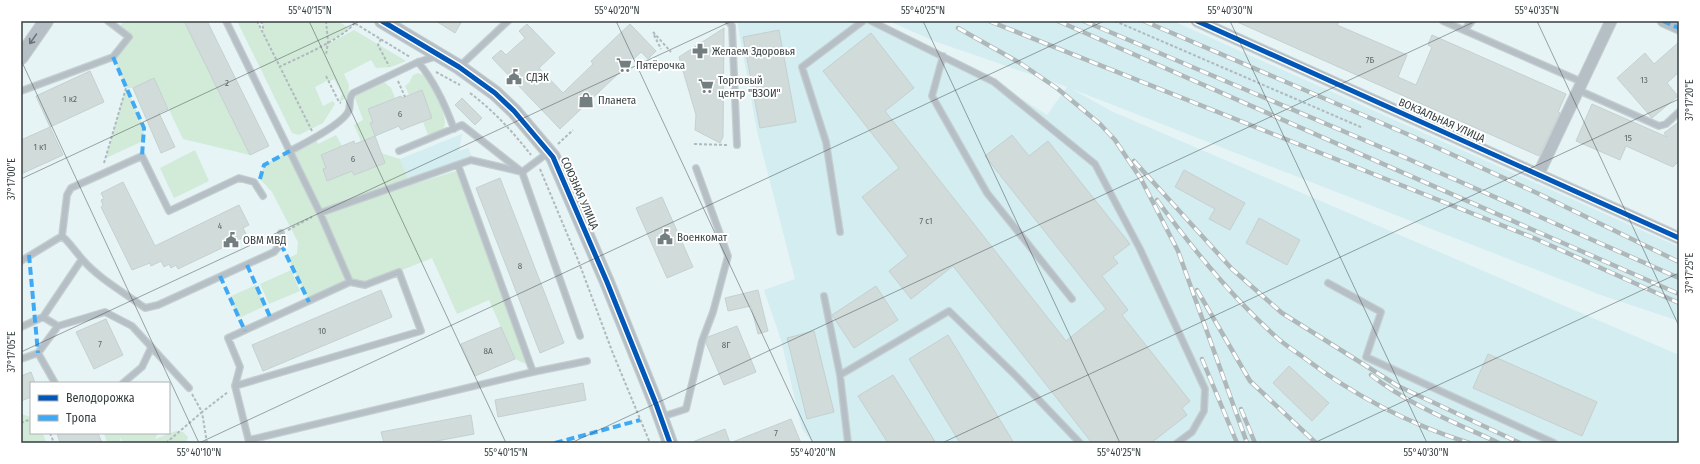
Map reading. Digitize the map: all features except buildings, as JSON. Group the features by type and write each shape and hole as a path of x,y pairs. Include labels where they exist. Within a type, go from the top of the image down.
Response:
{"street":[{"path":"21,57 46,21"},
{"name":"СОЮЗНАЯ УЛИЦА","path":"382,21 459,67 495,92 553,148 557,163 607,282 670,443"},
{"name":"ВОКЗАЛЬНАЯ УЛИЦА","path":"1197,21 1679,238"},
{"path":"1538,175 1611,21"},
{"path":"1663,21 1679,28"}],"lane":[{"path":"21,91 113,57 129,37 108,21"},
{"path":"226,21 320,213 350,282"},
{"path":"459,67 508,21"},
{"path":"728,21 732,26 737,145"},
{"path":"840,232 826,142 802,67 863,21"},
{"path":"871,21 994,82 1095,164 1140,249 1205,388 1204,411 1192,432 1177,443"},
{"path":"1443,21 1580,86 1659,126 1666,124 1679,112"},
{"path":"1464,30 1472,21"},
{"path":"290,151 336,124 349,110 348,105 353,93 418,62 440,56"},
{"path":"943,56 932,96 987,193 1072,299"},
{"path":"418,62 431,76 444,101 454,129"},
{"path":"399,151 462,125 522,172 580,336"},
{"path":"522,172 553,148"},
{"path":"62,236 67,195 71,188 142,156 169,211 239,178 254,182 263,196"},
{"path":"320,213 471,160 522,172"},
{"path":"458,165 533,372"},
{"path":"661,417 686,409 702,341 713,312 728,256 696,168"},
{"path":"62,236 72,244 82,259 109,282 146,308 158,305 274,252 281,244 281,233"},
{"path":"21,261 62,236"},
{"path":"21,327 43,317 82,259"},
{"path":"235,386 421,331 399,272 365,285 350,282 228,338 240,367 235,386 249,442 533,372 587,361"},
{"path":"1328,283 1381,312 1366,357 1554,443"},
{"path":"824,296 840,375 848,443"},
{"path":"840,375 949,311 1016,376 1080,443"},
{"path":"21,359 38,353 58,326 106,312 132,326 189,388"},
{"path":"43,317 58,326"},
{"path":"124,382 142,367 151,348"},
{"path":"38,353 54,382"}],"path":[{"path":"257,21 315,137"},
{"path":"261,21 263,33"},
{"path":"326,21 328,42 326,55"},
{"path":"1115,21 1363,128"},
{"path":"279,67 328,42 350,29 355,23"},
{"path":"661,49 653,32 671,52"},
{"path":"381,39 378,45 389,67"},
{"path":"395,72 404,97"},
{"path":"326,76 339,102 348,105"},
{"path":"101,174 126,88"},
{"path":"553,148 573,130"},
{"path":"694,144 737,145"},
{"path":"290,228 320,213"},
{"path":"166,443 235,386"},
{"path":"189,388 202,412 208,443"}],"shaded area":[{"path":"737,21 872,21 973,68 1047,115 1067,87 934,41 889,21 1173,21 1679,247 1679,321 1601,295 1072,89 1111,111 1679,355 1679,443 813,443 802,429 781,340 764,290 795,279 757,131"},
{"path":"462,134 459,151 468,148 472,156 409,181 400,159"}],"green space":[{"path":"124,21 184,21 250,155 183,139 154,78 133,88 127,88 144,128 143,141 106,158 126,88 113,57 129,37 118,28"},
{"path":"237,21 257,21 263,33 264,27 261,21 338,21 350,29 328,42 328,44 354,30 406,61 391,67 376,68 371,60 344,74 349,85 348,97 339,102 342,94 334,79 329,82 328,80 315,87 323,106 333,101 335,104 323,123 299,135 292,133"},
{"path":"418,73 425,76 429,80 443,111 445,123 443,129 429,137 423,122 432,118 422,91 409,95 405,86 409,83 413,75"},
{"path":"383,81 391,88 395,98 368,109 373,122 370,124 375,136 361,141 354,125 363,120 354,95"},
{"path":"336,135 342,146 321,155 326,168 323,169 327,181 352,171 354,175 385,163 381,153 400,159 409,181 334,209 456,171 532,367 515,359 489,300 457,314 432,258 365,285 350,282 309,302 288,258 297,254 298,242 272,192 260,179 264,165 315,137 318,144"},
{"path":"195,150 209,181 174,198 160,168"},
{"path":"291,270 300,291 269,304 260,284"},
{"path":"256,285 265,306 239,318 229,297"},
{"path":"21,414 30,417 30,434 43,434 46,443 21,443"},
{"path":"176,431 183,432 188,437 186,443 125,443 120,438 121,443 107,443 104,434 158,434 155,439"}],"railway":[{"path":"989,21 1534,238 1679,303"},
{"path":"1058,21 1679,294"},
{"path":"1084,21 1397,154 1679,278"},
{"path":"1144,21 1407,134 1537,193 1679,262"},
{"path":"958,28 1020,63 1058,89 1100,124 1115,140 1141,179 1178,251 1247,443"},
{"path":"1134,161 1232,269 1282,313 1398,386 1520,443"},
{"path":"1157,200 1184,236 1226,287 1284,344 1342,384 1382,407 1425,427 1469,443"},
{"path":"1197,290 1250,381 1316,443"},
{"path":"1202,359 1237,443"},
{"path":"1371,375 1386,386 1417,404 1499,443"},
{"path":"1241,409 1255,443"}],"marked path":[{"path":"1663,21 1679,28"},
{"path":"113,57 144,128 142,156"},
{"path":"260,179 264,165 290,151"},
{"path":"281,244 309,302"},
{"path":"29,255 38,353"},
{"path":"247,265 271,319"},
{"path":"220,276 245,331"},
{"path":"555,443 640,420"}],"cycle path":[{"path":"382,21 459,67 495,93 514,111 553,157 607,282 670,443"},
{"path":"1197,21 1679,238"}],"place":[{"name":"Желаем Здоровья","path":"700,51"},
{"name":"Пятёрочка","path":"624,65"},
{"name":"СДЭК","path":"514,77"},
{"name":"Торговый центр \"ВЗОИ\"","path":"706,86"},
{"name":"Планета","path":"586,100"},
{"name":"Военкомат","path":"665,237"},
{"name":"ОВМ МВД","path":"231,240"}]}
